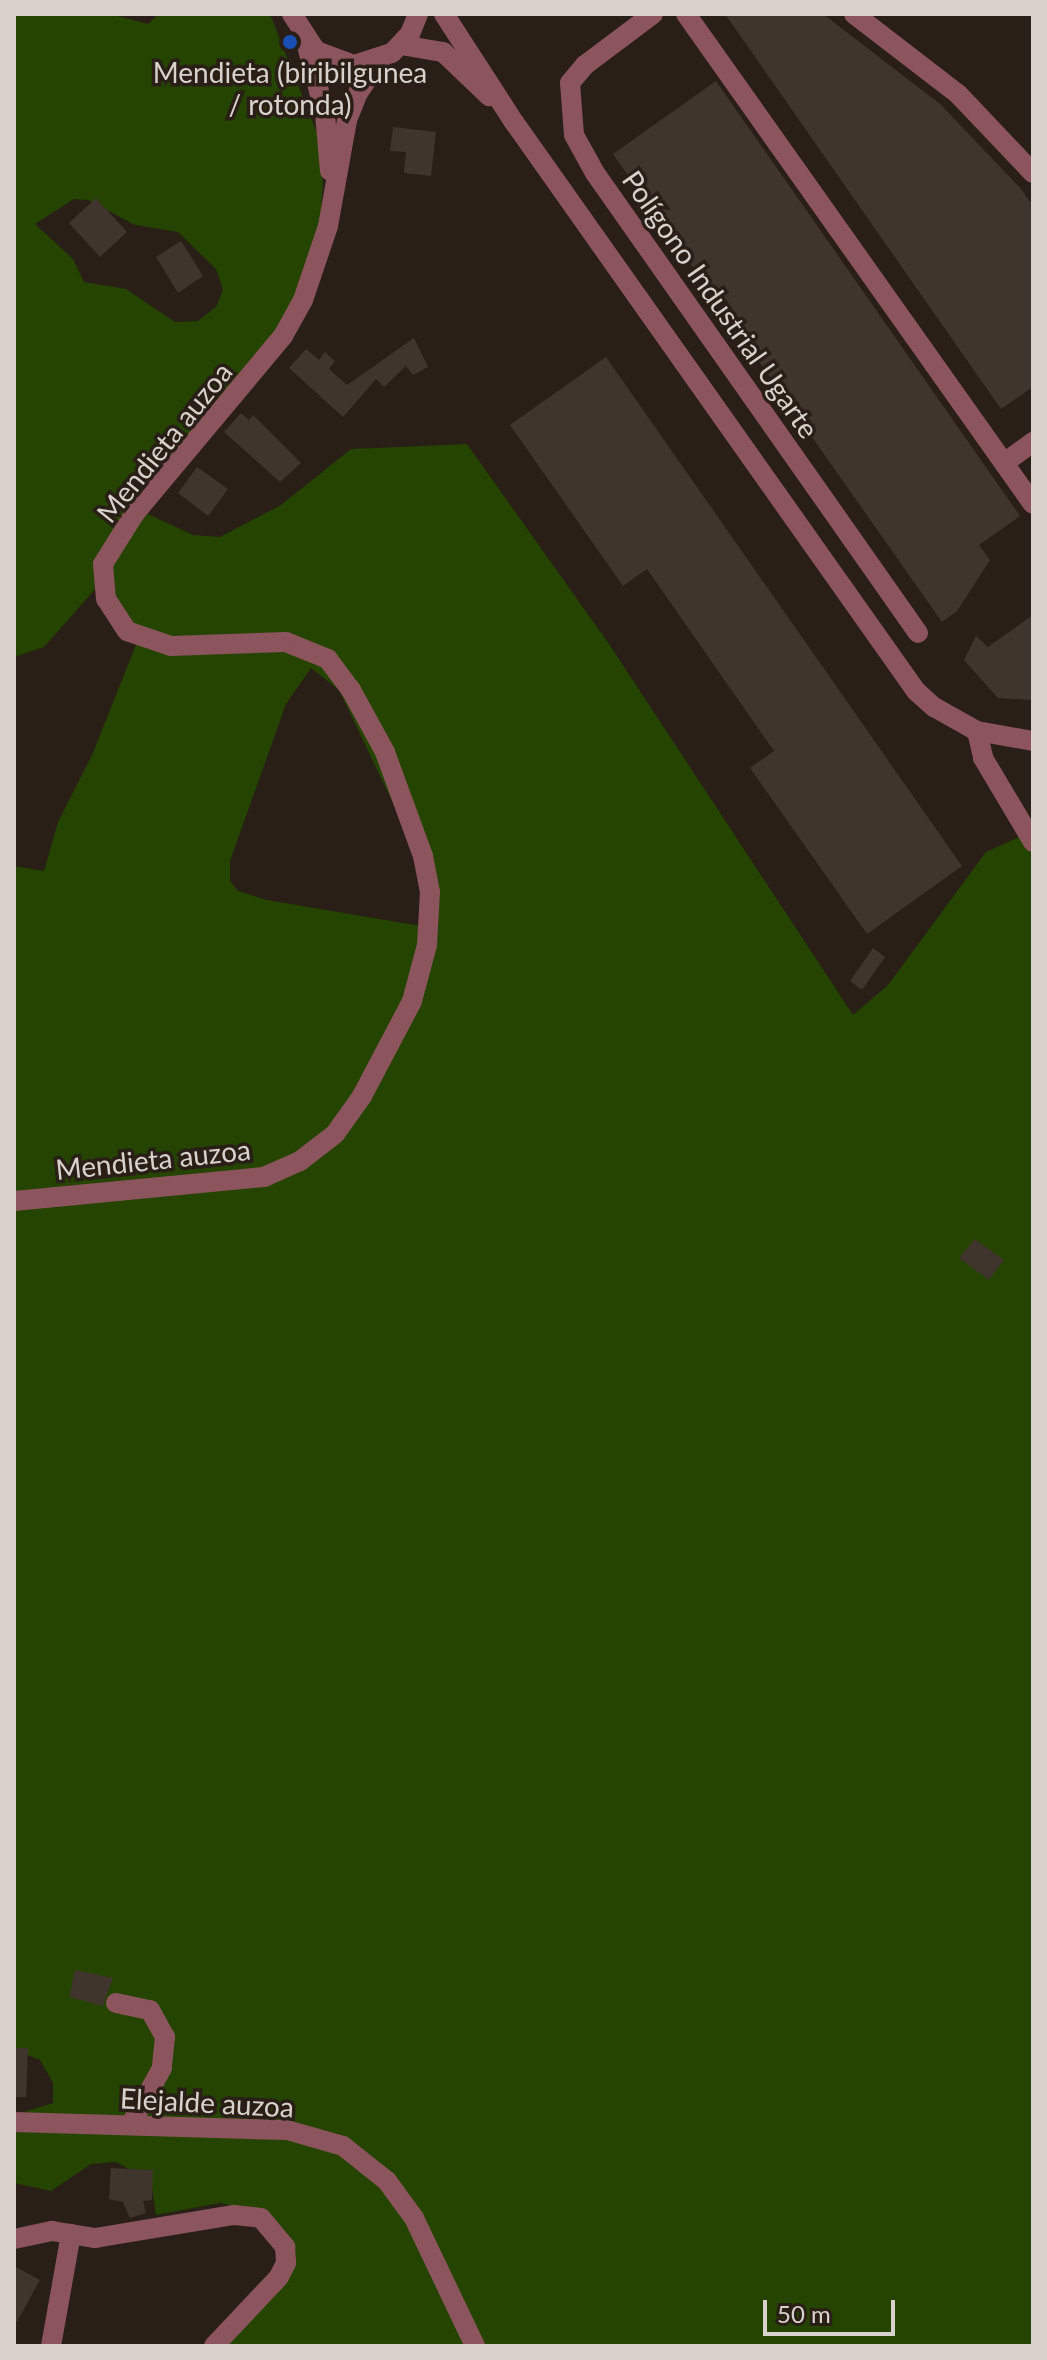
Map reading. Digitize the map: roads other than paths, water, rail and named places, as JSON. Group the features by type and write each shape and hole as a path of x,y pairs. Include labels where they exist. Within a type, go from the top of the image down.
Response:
{"street":[{"path":"292,14 306,42 327,127 328,226"},
{"path":"306,42 340,63 381,59 401,45 418,14"},
{"path":"444,14 514,122 882,648 934,707 977,731 1033,741"},
{"name":"Polígono Industrial Ugarte","path":"653,14 585,65 570,83 574,135 595,173 918,633"},
{"path":"686,14 1033,504"},
{"path":"854,14 958,94 1033,173"},
{"path":"401,45 435,49 453,58 514,122"},
{"name":"Mendieta auzoa","path":"14,1201 264,1177 300,1161 335,1134 362,1096 412,1001 427,945 430,892 423,856 385,752 328,659 286,642 171,646 127,631 106,599 103,564 135,513 283,336 303,300 328,226 347,120 358,93 381,59"},
{"path":"1004,463 1033,442"},
{"path":"977,731 983,758 1033,842"},
{"path":"116,2003 150,2010 165,2037 162,2068 131,2124"},
{"name":"Elejalde auzoa","path":"14,2122 287,2130 343,2146 387,2181 414,2218 475,2346"},
{"path":"14,2239 52,2231 95,2238 234,2215 261,2218 280,2239 286,2263 279,2277 214,2346"},
{"path":"51,2346 71,2234"}],"place":[{"name":"Mendieta (biribilgunea / rotonda)","path":"290,42"}]}
